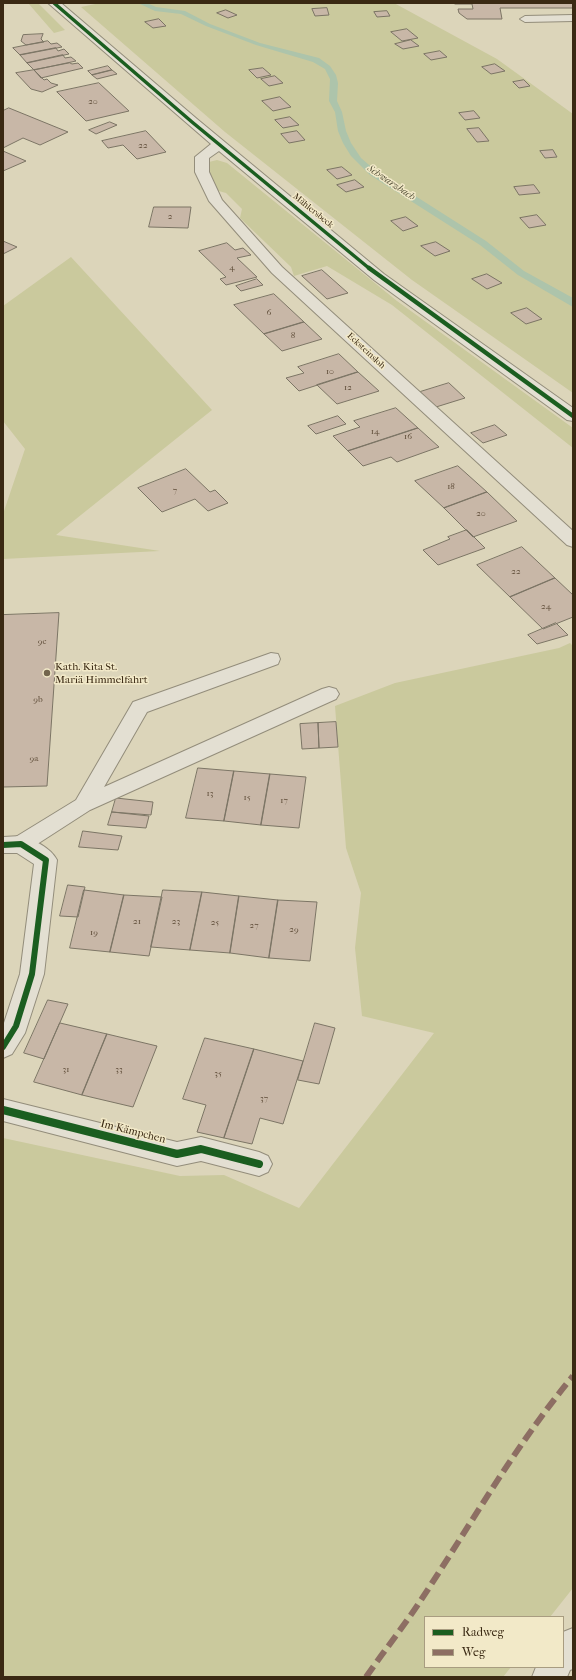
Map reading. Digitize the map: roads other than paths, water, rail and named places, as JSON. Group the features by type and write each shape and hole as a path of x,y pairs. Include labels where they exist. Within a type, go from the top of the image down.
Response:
{"street":[{"name":"Mählersbeck","path":"56,4 71,3"},
{"name":"Mählersbeck","path":"56,4 218,144 379,277 573,416"},
{"name":"Ecksteinsloh","path":"218,144 202,157 202,172 216,201 277,270 573,541"},
{"path":"3,1047 16,1026 32,974 46,860 12,844"},
{"name":"Im Kämpchen","path":"3,1110 177,1154 201,1149 259,1164"},
{"path":"564,1656 573,1644"},
{"path":"548,1677 555,1668"}],"lane":[{"path":"525,19 573,18"},
{"path":"83,805 140,707 271,659"},
{"path":"12,844 83,805 329,694"}],"waterway":[{"name":"Schwarzbach","path":"141,3 155,9 183,12 208,25 258,44 316,60 324,65 330,71 334,79 333,101 339,112 344,137 350,149 363,164 373,173 483,243 521,273 570,300 573,304"}],"place":[{"name":"Kath. Kita St. Mariä Himmelfahrt","path":"47,673"}]}
